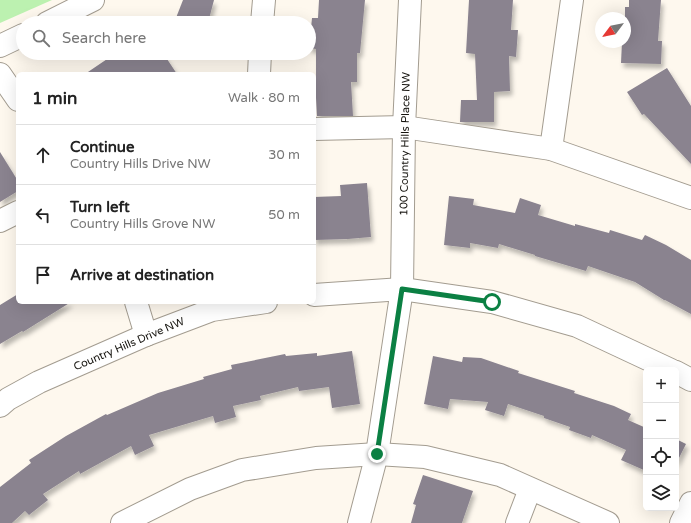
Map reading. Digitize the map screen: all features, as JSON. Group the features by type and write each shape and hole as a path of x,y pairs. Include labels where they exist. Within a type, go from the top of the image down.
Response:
{"street":[{"path":"61,16 93,0"},
{"path":"263,16 264,0"},
{"name":"100 Country Hills Place NW","path":"359,523 377,454 402,289 404,127 410,0"},
{"path":"551,149 572,0"},
{"path":"0,46 16,38"},
{"path":"259,72 260,60"},
{"path":"0,74 16,97"},
{"path":"316,129 404,127 551,149 691,198"},
{"path":"0,221 16,213"},
{"path":"316,295 402,289 492,302 577,326 665,367"},
{"path":"137,304 146,334"},
{"name":"Country Hills Drive NW","path":"0,406 8,399 39,382 146,334 212,310 252,304"},
{"path":"679,374 691,380"},
{"path":"122,523 190,489 242,470 316,458 377,454 425,457 500,475 608,523"},
{"path":"517,523 530,489"},
{"path":"681,523 691,503"}],"green space":[{"path":"0,0 52,0 0,23"}],"building":[{"path":"183,0 214,0 210,16 177,16"},
{"path":"319,0 365,0 360,53 357,53 357,82 351,82 353,116 317,116 316,18 318,18"},
{"path":"469,0 513,0 511,30 518,30 516,57 509,56 510,91 494,92 494,122 460,122 461,100 477,100 475,54 466,53"},
{"path":"629,0 661,0 658,41 662,41 661,64 621,63 622,48 631,48 631,12 625,12 625,7 629,7"},
{"path":"106,60 168,60 176,72 88,72"},
{"path":"667,68 691,106 691,164 644,114 642,115 627,92"},
{"path":"0,152 16,178 16,192 0,202"},
{"path":"367,183 371,237 316,240 316,197 341,196 340,185"},
{"path":"449,196 474,199 473,205 515,213 520,198 541,205 538,215 575,226 575,224 609,233 610,230 642,240 645,235 666,245 691,260 691,314 664,300 635,282 588,266 586,271 499,244 498,248 470,243 470,248 444,245"},
{"path":"16,295 16,304 68,304 23,332 22,331 0,344 0,305"},
{"path":"352,351 360,404 332,408 329,387 299,391 298,387 260,396 261,400 233,406 236,417 215,423 213,416 149,435 154,446 135,455 131,446 80,474 79,471 43,494 48,500 29,515 25,511 12,523 0,523 0,487 31,463 29,460 66,436 106,414 107,415 158,393 204,379 203,377 232,369 231,365 285,354 286,356 317,353 317,356"},
{"path":"433,356 462,362 463,357 481,358 519,371 518,373 575,391 574,393 614,406 631,414 628,420 643,427 643,470 621,460 626,450 592,435 591,438 569,430 570,427 544,418 544,416 508,404 504,416 485,410 488,402 450,399 448,409 424,404"},
{"path":"679,440 686,444 679,458"},
{"path":"423,475 473,491 462,523 411,523 416,505 413,504"}],"route":[{"path":"377,454 402,289 492,302"}]}
